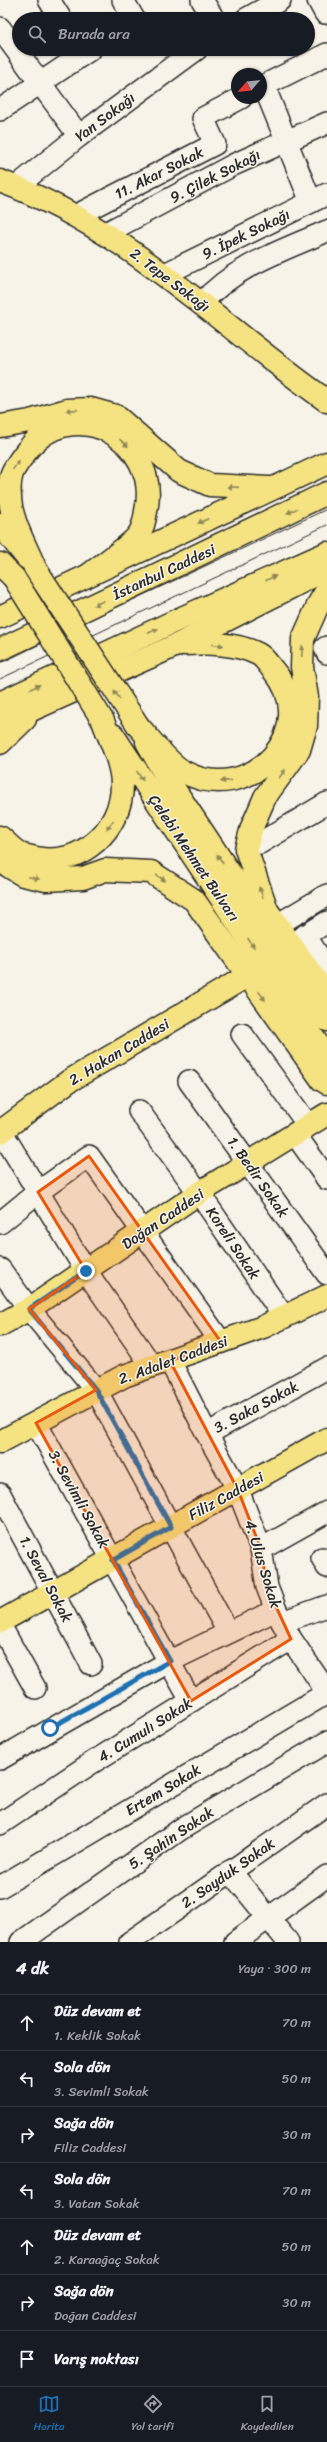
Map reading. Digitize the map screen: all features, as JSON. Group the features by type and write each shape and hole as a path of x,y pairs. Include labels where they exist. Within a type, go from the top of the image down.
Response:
{"main road":[{"name":"2. Tepe Sokağı","path":"8,184 77,215 165,274 327,401"},
{"path":"0,426 30,421 66,410 91,409 116,416 179,471 210,485 272,488"},
{"path":"35,568 19,531 10,498 11,472 34,441 59,428 84,423 108,429 132,450 147,477 149,498 139,535 90,574"},
{"path":"0,617 327,463"},
{"name":"İstanbul Caddesi","path":"0,650 327,493"},
{"path":"0,524 35,568"},
{"path":"0,703 175,621 327,553"},
{"name":"Çelebi Mehmet Bulvarı","path":"0,560 63,656 103,721 327,1058"},
{"name":"Çelebi Mehmet Bulvarı","path":"35,568 139,727 167,778 327,1020"},
{"path":"0,724 45,702 179,644 327,569"},
{"path":"327,590 319,603 303,640 302,668 307,697 306,726 299,750 265,797 252,827 246,850 267,910 327,996"},
{"path":"139,727 183,771 203,780 226,782 252,774 263,766 273,758 287,734 290,713 283,681 259,654 221,644 179,644"},
{"path":"0,743 45,702"},
{"path":"0,837 20,854 49,861 71,856 98,842 114,819 122,785 118,761 103,721"},
{"path":"0,861 23,875 46,880 83,878 105,870 151,872 194,900 322,1080 327,1083"},
{"name":"2. Hakan Caddesi","path":"0,1131 69,1081 242,979"},
{"name":"Doğan Caddesi","path":"0,1325 29,1309 199,1193 327,1114"},
{"name":"2. Adalet Caddesi","path":"0,1442 96,1390 161,1364 263,1327 327,1296"},
{"name":"Filiz Caddesi","path":"0,1622 327,1440"}],"street":[{"path":"48,0 56,12"},
{"path":"123,0 130,12"},
{"path":"202,0 210,12"},
{"path":"259,12 280,0"},
{"path":"0,28 12,45"},
{"path":"267,84 327,54"},
{"path":"20,56 79,136"},
{"path":"0,110 78,56"},
{"name":"Yan Sokağı","path":"8,184 79,136 188,56"},
{"path":"267,98 286,141 319,198"},
{"name":"11. Akar Sokak","path":"77,215 215,144 203,118 231,103"},
{"name":"9. Çilek Sokağı","path":"106,234 233,165 327,123"},
{"name":"9. İpek Sokağı","path":"165,274 319,198"},
{"path":"202,303 216,288 243,269 327,231"},
{"path":"260,843 327,803"},
{"path":"282,922 327,895"},
{"path":"327,922 300,939 327,969"},
{"path":"242,1034 302,1129 327,1180"},
{"name":"1. Bedir Sokak","path":"189,1081 327,1274"},
{"name":"Koreli Sokak","path":"139,1112 199,1193 284,1317"},
{"name":"4. Ulus Sokak","path":"0,1131 86,1271 161,1364 207,1434 238,1490 261,1549 267,1587 283,1624 327,1693"},
{"path":"0,1223 38,1192 89,1156 221,1342"},
{"path":"0,1269 29,1309 96,1390 228,1632"},
{"name":"3. Saka Sokak","path":"207,1434 327,1368"},
{"name":"3. Sevimli Sokak","path":"36,1423 191,1701"},
{"name":"1. Seval Sokak","path":"0,1494 54,1592 91,1664"},
{"path":"261,1549 327,1512"},
{"path":"0,1759 170,1661 228,1632 283,1624 327,1606"},
{"name":"4. Cumulı Sokak","path":"0,1824 90,1764 191,1701 283,1624"},
{"path":"0,1626 35,1688"},
{"name":"Ertem Sokak","path":"0,1887 327,1693"},
{"name":"5. Şahin Sokak","path":"21,1942 181,1828 327,1742"},
{"name":"2. Sayduk Sokak","path":"130,1942 327,1804"},
{"path":"230,1871 288,1942"},
{"path":"235,1942 327,1876"}],"highlighted area":[{"path":"89,1156 221,1342 170,1361 238,1490 261,1549 267,1587 291,1639 191,1701 36,1423 96,1390 29,1309 86,1271 38,1192"}],"tram line":[{"path":"0,662 327,509"},
{"path":"0,679 327,525"}],"route":[{"path":"50,1728 170,1661 113,1560 171,1527 96,1390 29,1309 86,1271"}]}
